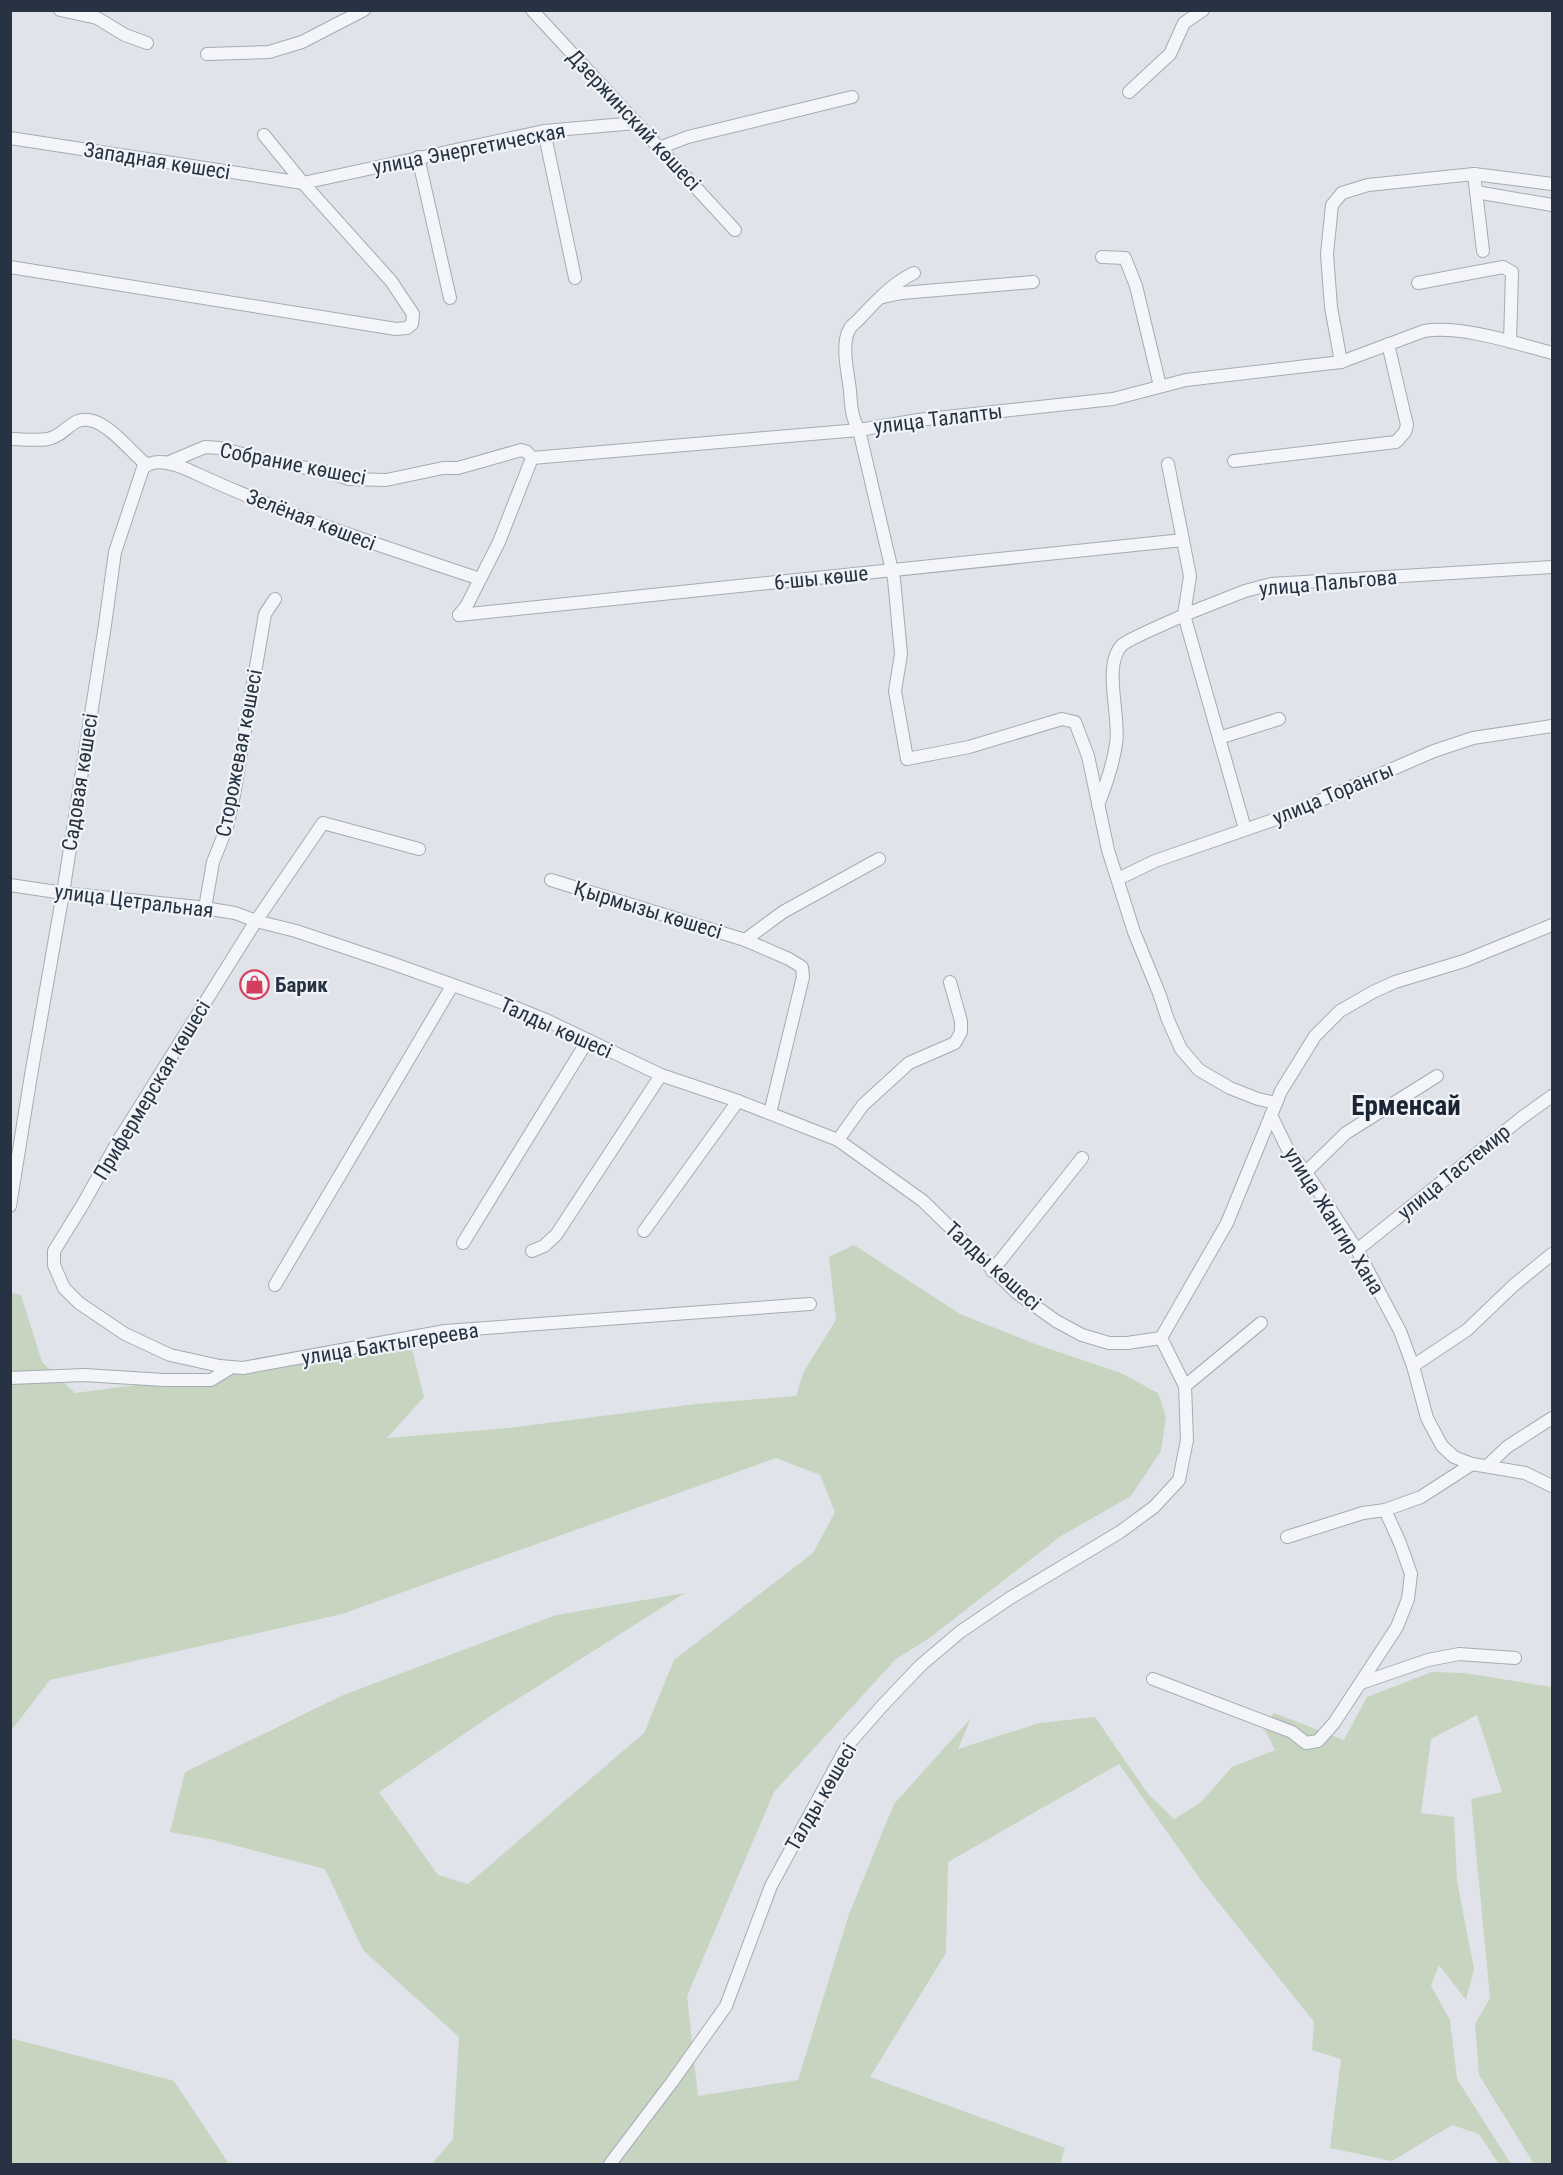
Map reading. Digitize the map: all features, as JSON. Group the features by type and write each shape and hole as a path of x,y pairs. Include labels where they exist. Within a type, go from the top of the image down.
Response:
{"street":[{"path":"60,10 97,18 125,35 147,43"},
{"path":"207,54 269,52 302,42 364,10"},
{"name":"Дзержинский көшесі","path":"532,10 735,230"},
{"path":"1129,92 1170,54 1184,23 1203,10"},
{"path":"659,148 688,137 852,97"},
{"name":"улица Энергетическая","path":"303,183 544,131 636,123"},
{"path":"544,131 575,278"},
{"path":"10,267 396,329 407,328 412,324 413,314 391,281 303,183 264,135"},
{"name":"Западная көшесі","path":"10,138 303,183"},
{"path":"418,157 450,298"},
{"path":"1474,174 1483,251"},
{"path":"1341,362 1327,265 1332,205 1342,194 1368,185 1474,174 1552,184"},
{"path":"1476,192 1552,205"},
{"path":"1102,257 1125,258 1136,286 1160,386"},
{"path":"1418,283 1503,267 1512,272 1510,342"},
{"path":"914,273 879,297 848,331 846,366 850,408 858,430 896,595 901,654 895,691 907,759 969,747 1062,719 1075,722 1088,756 1108,850 1134,932 1181,1049 1199,1070 1230,1088 1258,1099 1276,1102"},
{"path":"879,297 1033,282"},
{"name":"улица Талапты","path":"529,455 858,430 918,420 1113,399 1160,386 1202,378 1341,362 1424,331 1449,329 1552,353"},
{"path":"1234,461 1396,442 1405,432 1407,425 1388,344"},
{"path":"10,438 50,439 72,423 82,419 92,420 102,425 145,467"},
{"name":"Собрание көшесі","path":"167,463 205,447 220,448 264,460 328,472 349,479 386,480 443,468 458,468 515,451 529,455"},
{"path":"480,579 508,520 529,455"},
{"name":"Зелёная көшесі","path":"145,467 163,462 183,467 236,492 316,524 480,579"},
{"path":"1168,464 1190,576 1184,615 1245,829"},
{"name":"Садовая көшесі","path":"10,1206 63,893 115,552 145,467"},
{"name":"6-шы көше","path":"480,579 467,605 459,615 1183,540"},
{"name":"улица Пальгова","path":"1098,806 1111,772 1117,742 1114,667 1116,654 1123,644 1184,615 1245,591 1271,584 1552,567"},
{"name":"Сторожевая көшесі","path":"206,908 213,862 227,827 237,784 266,614 275,599"},
{"path":"1219,738 1279,719"},
{"name":"улица Торангы","path":"1118,879 1155,861 1282,817 1443,748 1473,738 1552,726"},
{"name":"Прифермерская көшесі","path":"232,1367 170,1355 125,1334 79,1303 64,1288 54,1265 54,1251 117,1143 256,921 323,823 418,849"},
{"name":"Қырмызы көшесі","path":"745,940 783,912 879,859"},
{"name":"Қырмызы көшесі","path":"550,880 745,940 789,958 802,968 802,977 770,1113"},
{"name":"улица Цетральная","path":"10,885 206,908 236,913 256,921"},
{"name":"Талды көшесі","path":"256,921 296,932 509,1005 661,1075 738,1101 838,1140 923,1201 992,1271 1056,1322 1082,1335 1109,1343 1161,1338 1185,1386 1187,1440 1179,1480 1154,1507 1120,1532 1010,1598 960,1632 921,1665 848,1746 771,1886 726,2006 610,2164"},
{"name":"улица Жангир Хана","path":"1161,1338 1227,1223 1276,1102 1315,1036 1340,1011 1373,992 1395,982 1464,961 1552,925"},
{"path":"838,1140 863,1105 909,1062 955,1043 961,1032 961,1021 950,982"},
{"path":"275,1285 452,986"},
{"path":"463,1243 588,1040"},
{"path":"532,1251 544,1246 556,1235 661,1075"},
{"path":"1306,1172 1346,1133 1437,1076"},
{"name":"улица Тастемир","path":"1357,1250 1552,1096"},
{"path":"644,1231 738,1101"},
{"name":"улица Жангир Хана","path":"1271,1115 1289,1152 1306,1172 1357,1250 1400,1331 1413,1366 1420,1397 1434,1435 1442,1446 1454,1457 1472,1464 1525,1473 1552,1486"},
{"path":"992,1271 1082,1158"},
{"path":"1413,1366 1467,1330 1514,1285 1552,1254"},
{"name":"улица Бактыгереева","path":"10,1378 84,1375 164,1380 211,1380 232,1367 243,1368 272,1364 445,1331 810,1304"},
{"path":"1185,1386 1261,1323"},
{"path":"1487,1466 1507,1447 1552,1418"},
{"path":"1287,1538 1363,1513 1385,1510 1421,1497 1472,1464"},
{"path":"1153,1679 1292,1732 1306,1743 1318,1741 1334,1724 1361,1683 1396,1627 1408,1599 1411,1574 1385,1510"},
{"path":"1361,1683 1428,1660 1459,1654 1515,1658"}],"green space":[{"path":"854,1245 960,1314 1038,1345 1121,1373 1158,1393 1166,1417 1161,1451 1131,1496 1061,1536 928,1639 896,1659 774,1792 687,1996 698,2096 798,2080 849,1914 894,1804 971,1718 958,1749 1039,1723 1095,1717 1148,1794 1174,1819 1200,1803 1232,1767 1275,1750 1264,1728 1274,1713 1344,1740 1367,1697 1432,1672 1464,1673 1552,1687 1552,2164 1534,2164 1479,2075 1475,2024 1490,1998 1471,1799 1502,1792 1477,1715 1431,1739 1421,1813 1454,1817 1457,1881 1474,1969 1466,2000 1439,1965 1431,1986 1450,2020 1457,2079 1511,2164 1499,2164 1479,2134 1452,2125 1392,2161 1330,2148 1341,2059 1312,2050 1314,2022 1206,1887 1119,1764 948,1862 946,1953 870,2077 1065,2148 1060,2164 432,2164 453,2139 459,2037 363,1950 325,1869 210,1839 170,1832 185,1772 341,1696 556,1615 685,1593 492,1715 379,1792 438,1875 468,1884 644,1733 674,1660 813,1553 835,1512 820,1475 776,1458 342,1614 50,1680 11,1731 11,1293 21,1295 42,1362 75,1393 412,1349 424,1397 387,1438 508,1428 696,1404 796,1396 804,1371 836,1320 829,1257"},
{"path":"10,2038 174,2081 229,2164 11,2164"}],"place":[{"name":"Барик","path":"254,985"}],"district":[{"name":"Ерменсай","path":"1406,1106"}]}
